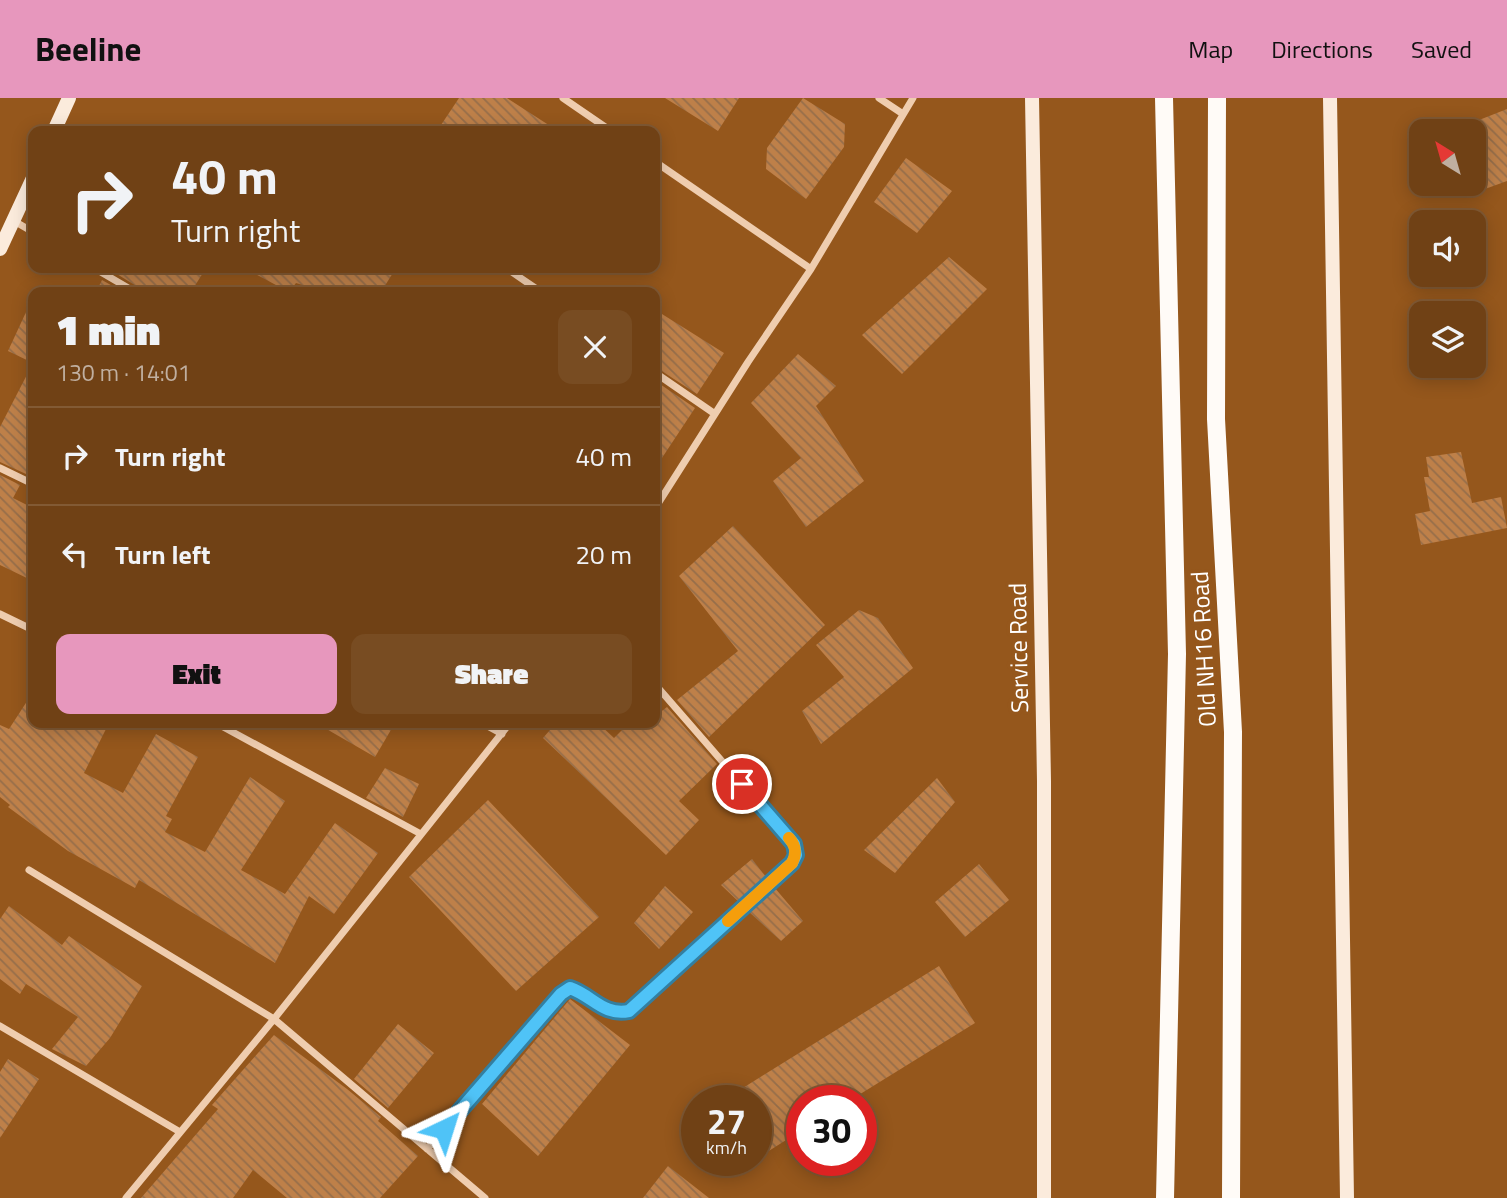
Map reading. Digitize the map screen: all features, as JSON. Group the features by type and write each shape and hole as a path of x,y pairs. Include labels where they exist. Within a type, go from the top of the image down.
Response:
{"main road":[{"name":"Old NH16 Road","path":"1164,98 1177,654 1165,1198"},
{"name":"Old NH16 Road","path":"1217,98 1216,419 1233,732 1231,1198"}],"street":[{"path":"56,126 69,98"},
{"path":"563,98 604,126"},
{"path":"879,98 903,114"},
{"path":"660,493 811,270 913,98"},
{"name":"Service Road","path":"1032,98 1044,781 1044,1198"},
{"path":"1330,98 1347,1198"},
{"path":"660,165 811,270"},
{"path":"0,249 28,189"},
{"path":"14,221 28,229"},
{"path":"103,273 126,287"},
{"path":"513,273 534,287"},
{"path":"660,376 715,414"},
{"path":"0,468 28,482"},
{"path":"0,614 28,628"},
{"path":"427,1149 561,994 570,988 583,992 606,1011 616,1014 629,1011 792,863 796,855 794,844 660,690"},
{"path":"225,728 419,833"},
{"path":"491,728 502,734"},
{"path":"125,1198 274,1019 419,833 506,728"},
{"path":"29,870 274,1019 485,1198"},
{"path":"0,1026 180,1132"}],"building":[{"path":"459,98 507,98 550,126 440,126"},
{"path":"665,98 739,98 718,131"},
{"path":"803,98 845,124 844,147 806,199 766,169 767,148"},
{"path":"1507,109 1507,181 1486,189 1486,119 1482,119"},
{"path":"906,158 952,191 917,233 874,202"},
{"path":"949,257 987,289 902,374 862,335"},
{"path":"115,273 203,273 194,287 138,287"},
{"path":"253,273 393,273 384,287 309,287 296,283 293,287 280,287"},
{"path":"102,280 114,287 98,287"},
{"path":"28,308 28,361 8,351"},
{"path":"660,313 724,353 697,394 660,370"},
{"path":"798,354 836,386 816,406 864,481 806,527 773,481 801,458 751,403"},
{"path":"28,373 26,474 0,462 0,427"},
{"path":"660,384 695,408 660,461"},
{"path":"1461,452 1472,503 1501,497 1507,528 1421,545 1415,514 1430,511 1424,477 1429,477 1426,457"},
{"path":"0,475 20,485 13,498 28,506 28,579 0,565"},
{"path":"733,526 825,625 709,737 677,700 738,651 679,576"},
{"path":"859,610 878,618 913,668 821,744 802,711 844,677 816,645"},
{"path":"28,700 28,728 106,728 84,773 123,793 156,734 198,757 166,816 172,819 165,832 205,852 250,777 285,801 241,870 285,894 335,823 378,853 334,914 309,896 275,963 139,880 135,888 68,851 8,807 10,805 0,797 0,725 9,729"},
{"path":"667,707 717,764 679,801 699,820 666,855 543,738 552,728 603,728 614,738 624,728 660,728 660,712"},
{"path":"325,728 392,728 375,757"},
{"path":"385,768 419,784 403,817 366,798"},
{"path":"937,778 955,802 895,873 864,850"},
{"path":"488,800 599,917 516,991 409,877"},
{"path":"752,859 766,877 739,902 721,885"},
{"path":"979,864 1009,900 965,937 935,902"},
{"path":"665,886 693,912 659,949 634,923"},
{"path":"774,887 803,921 781,941 748,911"},
{"path":"9,906 62,945 69,936 142,986 110,1038 86,1066 52,1049 78,1017 26,984 20,994 0,979 0,919"},
{"path":"939,966 975,1023 875,1085 786,1085 786,1140 772,1149 772,1085 748,1085"},
{"path":"570,999 630,1045 538,1156 482,1104"},
{"path":"398,1024 434,1053 388,1108 354,1079"},
{"path":"274,1035 381,1117 378,1121 418,1156 380,1198 287,1198 253,1170 233,1198 141,1198 218,1109 212,1105"},
{"path":"8,1059 39,1079 0,1138 0,1072"},
{"path":"668,1166 709,1198 643,1198"}],"slow traffic":[{"path":"728,921 792,863 796,855 794,844 789,838"}],"route":[{"path":"444,1129 561,994 570,988 583,992 606,1011 616,1014 629,1011 792,863 796,855 794,844 742,784"}]}
